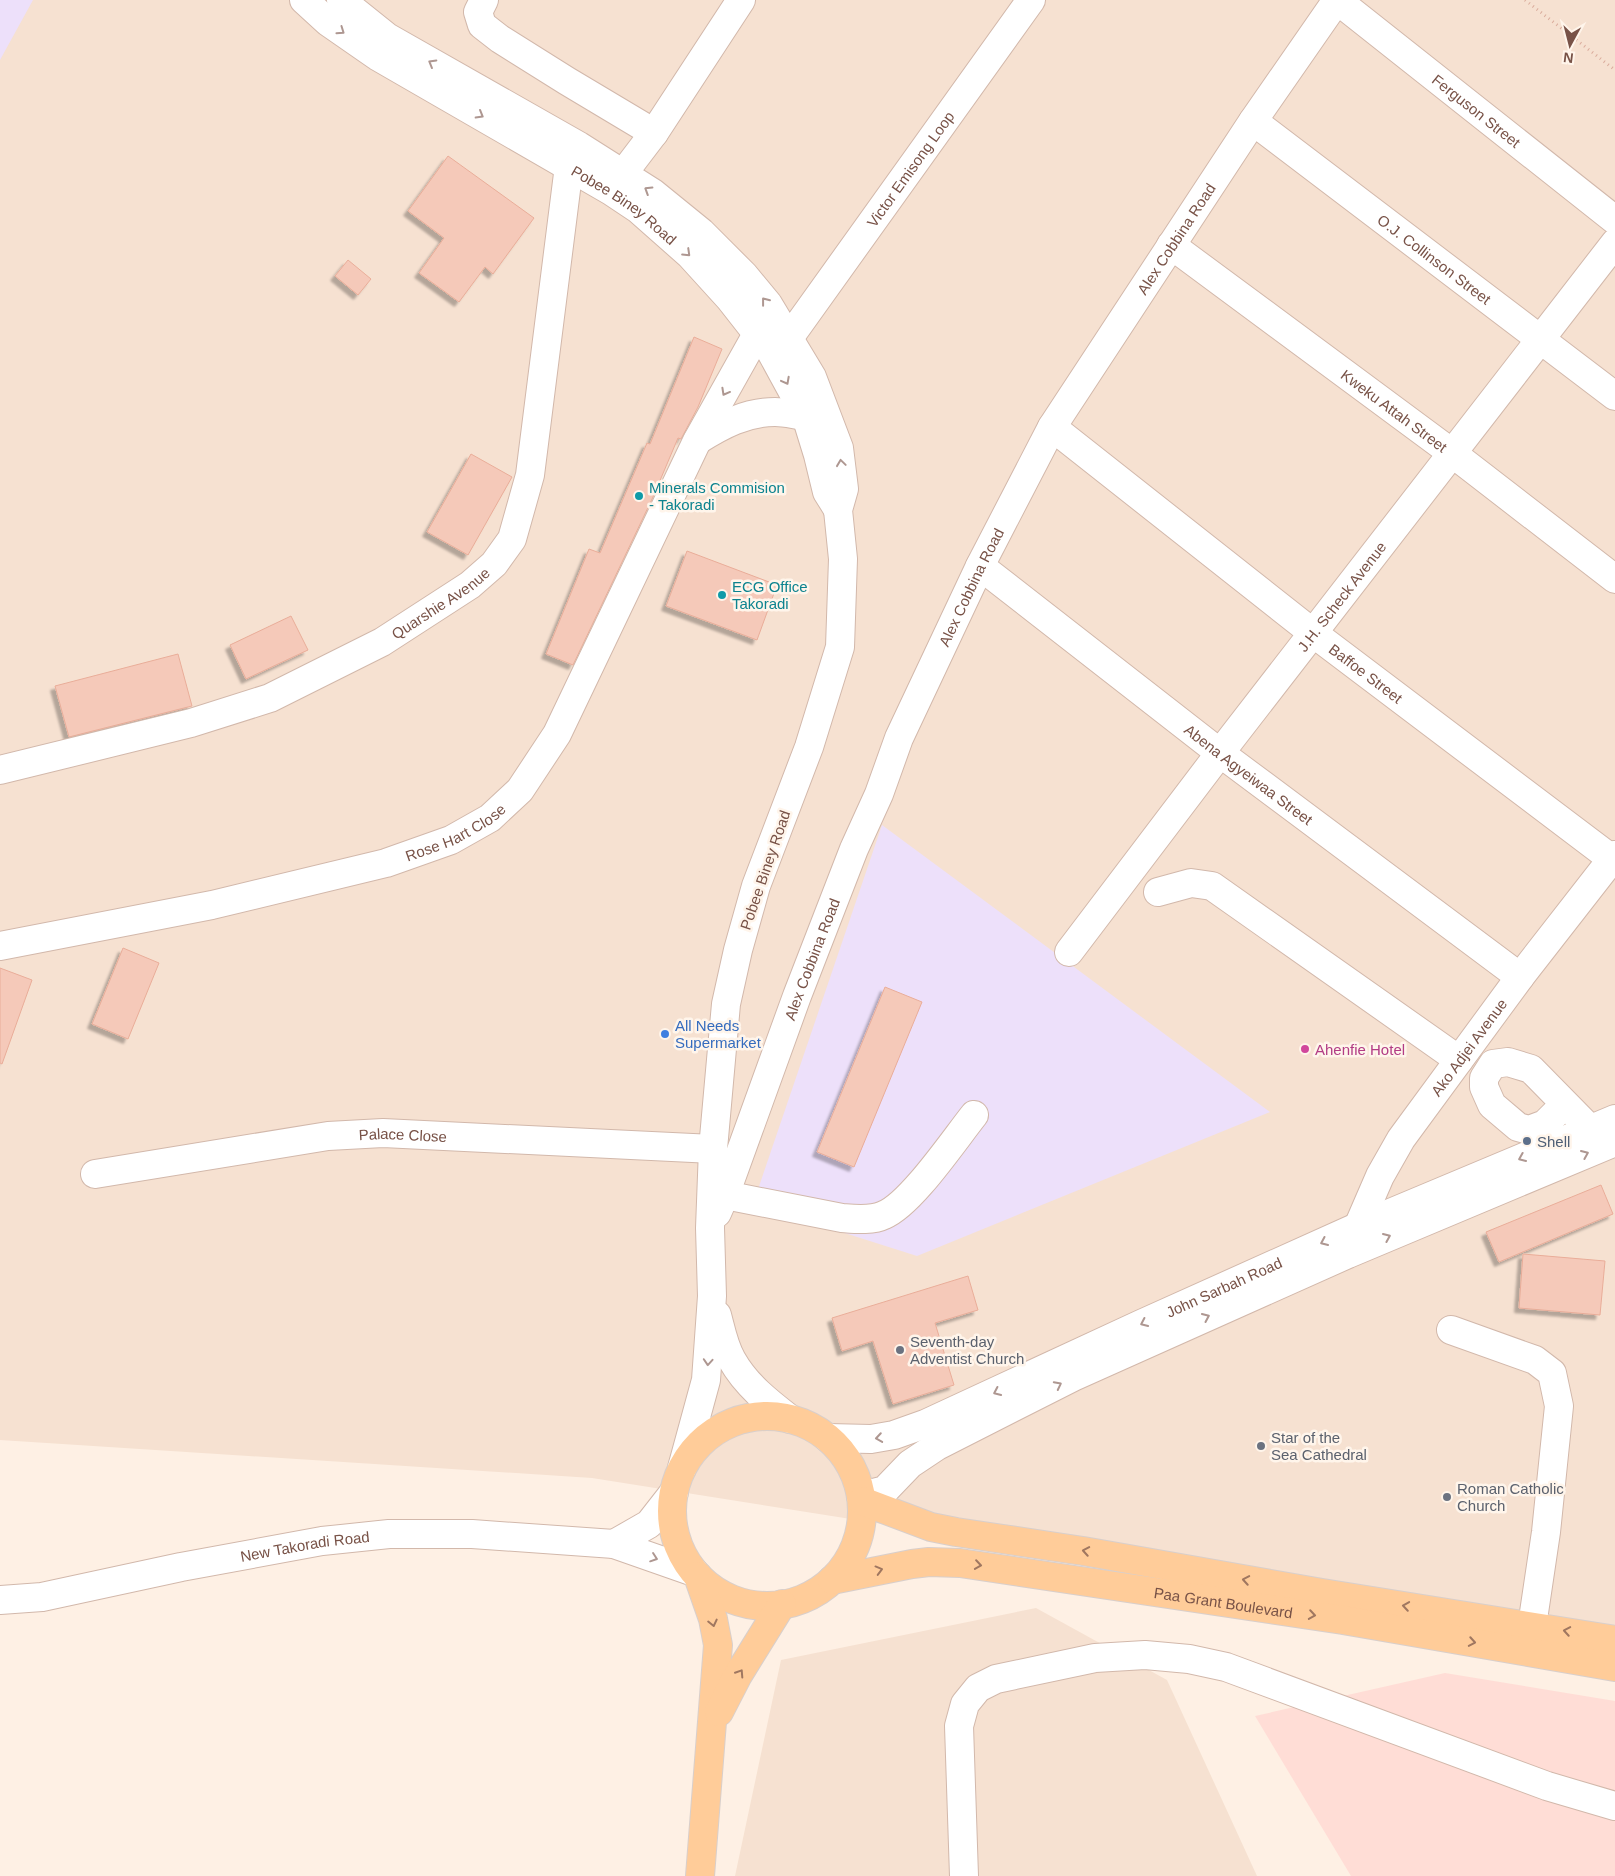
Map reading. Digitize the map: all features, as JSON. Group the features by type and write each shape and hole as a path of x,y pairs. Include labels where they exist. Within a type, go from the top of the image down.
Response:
{"main road":[{"path":"696,1574 716,1591 737,1600 760,1605 782,1604 800,1599 817,1592 832,1580 846,1564 856,1544 862,1522 862,1498 855,1474 844,1455 828,1438 810,1426 790,1419 769,1416 748,1418 727,1425 709,1436 693,1450 678,1480 672,1513 675,1534 683,1554 696,1574 713,1619 718,1645 700,1876"},
{"name":"Paa Grant Boulevard","path":"862,1498 931,1527 956,1532 1083,1551 1322,1593 1615,1640"},
{"name":"Paa Grant Boulevard","path":"832,1580 912,1564 929,1562 960,1563 1343,1620 1615,1667"},
{"path":"711,1732 730,1689 782,1604"}],"street":[{"name":"Pobee Biney Road","path":"304,0 328,22 376,56 611,191 638,209 690,255 730,299 770,350 806,416 827,492 838,510"},
{"name":"Pobee Biney Road","path":"341,0 387,37 579,146 653,193 701,232 744,275 768,304 812,377 839,448 844,489 838,510 844,559 840,648 809,747 756,886 738,950 726,1004 712,1149 710,1228 712,1296"},
{"path":"484,0 478,12 482,25 566,82 654,133"},
{"path":"622,175 654,133 740,0"},
{"name":"Victor Emisong Loop","path":"789,338 1031,0"},
{"name":"Alex Cobbina Road","path":"710,1228 725,1195 797,996 854,849 879,794 899,738 980,566 1052,427 1253,121 1337,0"},
{"name":"Ferguson Street","path":"1337,0 1615,220"},
{"name":"O.J. Collinson Street","path":"1253,121 1615,396"},
{"name":"Quarshie Avenue","path":"0,770 190,723 270,698 382,642 470,585 494,564 512,539 530,475 569,166"},
{"name":"J.H. Scheck Avenue","path":"1069,952 1220,753 1615,243"},
{"name":"Kweku Attah Street","path":"1171,245 1452,453 1615,579"},
{"name":"Rose Hart Close","path":"0,946 212,905 386,863 451,840 490,818 520,790 557,734 697,441 757,334"},
{"path":"697,441 723,425 746,416 775,412 806,416"},
{"name":"Baffoe Street","path":"1052,427 1313,633 1614,857"},
{"name":"Abena Agyeiwaa Street","path":"980,566 1220,753 1520,977"},
{"name":"Ako Adjei Avenue","path":"1348,1254 1357,1227 1380,1176 1401,1139 1520,977 1614,857"},
{"path":"1158,892 1191,883 1212,886 1458,1060"},
{"path":"1566,1104 1590,1129"},
{"path":"725,1195 842,1218 859,1220 884,1216 904,1202 974,1115"},
{"name":"John Sarbah Road","path":"828,1438 871,1439 894,1435 925,1424 1357,1227 1615,1119"},
{"name":"Palace Close","path":"95,1174 328,1136 383,1133 712,1149"},
{"name":"John Sarbah Road","path":"862,1498 885,1490 910,1464 937,1446 1073,1377 1348,1254 1615,1142"},
{"path":"712,1296 722,1335 731,1359 761,1397 790,1419"},
{"path":"614,1544 649,1524 678,1480 706,1380 712,1296"},
{"path":"1451,1330 1535,1360 1552,1373 1559,1406 1546,1532 1532,1626"},
{"name":"New Takoradi Road","path":"0,1600 42,1597 181,1567 322,1541 380,1535 472,1534 614,1544 696,1574"},
{"path":"964,1876 959,1726 965,1704 978,1688 996,1679 1095,1658 1145,1655 1188,1659 1226,1667 1547,1786 1615,1806"}],"path":[{"path":"1525,0 1615,70"}],"shaded area":[{"path":"0,0 1615,0 1615,1640 592,1478 0,1440"},
{"path":"0,0 33,0 0,60"},
{"path":"882,825 1270,1112 917,1256 753,1204"},
{"path":"1036,1608 1167,1680 1257,1876 735,1876 781,1660"},
{"path":"1445,1673 1615,1701 1615,1876 1351,1876 1255,1716"}],"building":[{"path":"448,156 534,218 493,274 485,267 459,302 419,273 444,238 408,211"},
{"path":"348,260 371,279 358,295 335,276"},
{"path":"694,337 722,349 698,407 681,439 678,438 653,497 573,665 546,654 589,549 600,553 647,443 650,444"},
{"path":"471,454 512,477 468,555 427,532"},
{"name":"ECG Office Takoradi","path":"687,551 777,585 757,640 666,606"},
{"path":"291,616 308,650 246,679 230,645"},
{"path":"178,654 192,706 69,737 55,686"},
{"path":"123,948 159,963 128,1039 92,1024"},
{"path":"0,968 32,980 2,1064 0,1063"},
{"path":"885,987 922,1002 854,1167 817,1152"},
{"path":"1601,1185 1613,1214 1499,1262 1486,1232"},
{"path":"1523,1254 1605,1261 1600,1315 1519,1308"},
{"path":"968,1276 978,1310 935,1323 954,1385 893,1404 873,1341 842,1351 832,1318"}],"place":[{"name":"Minerals Commision - Takoradi","path":"639,496"},
{"name":"ECG Office Takoradi","path":"722,595"},
{"name":"All Needs Supermarket","path":"665,1034"},
{"name":"Ahenfie Hotel","path":"1305,1049"},
{"name":"Shell","path":"1527,1141"},
{"name":"Seventh-day Adventist Church","path":"900,1350"},
{"name":"Star of the Sea Cathedral","path":"1261,1446"},
{"name":"Roman Catholic Church","path":"1447,1497"}]}
